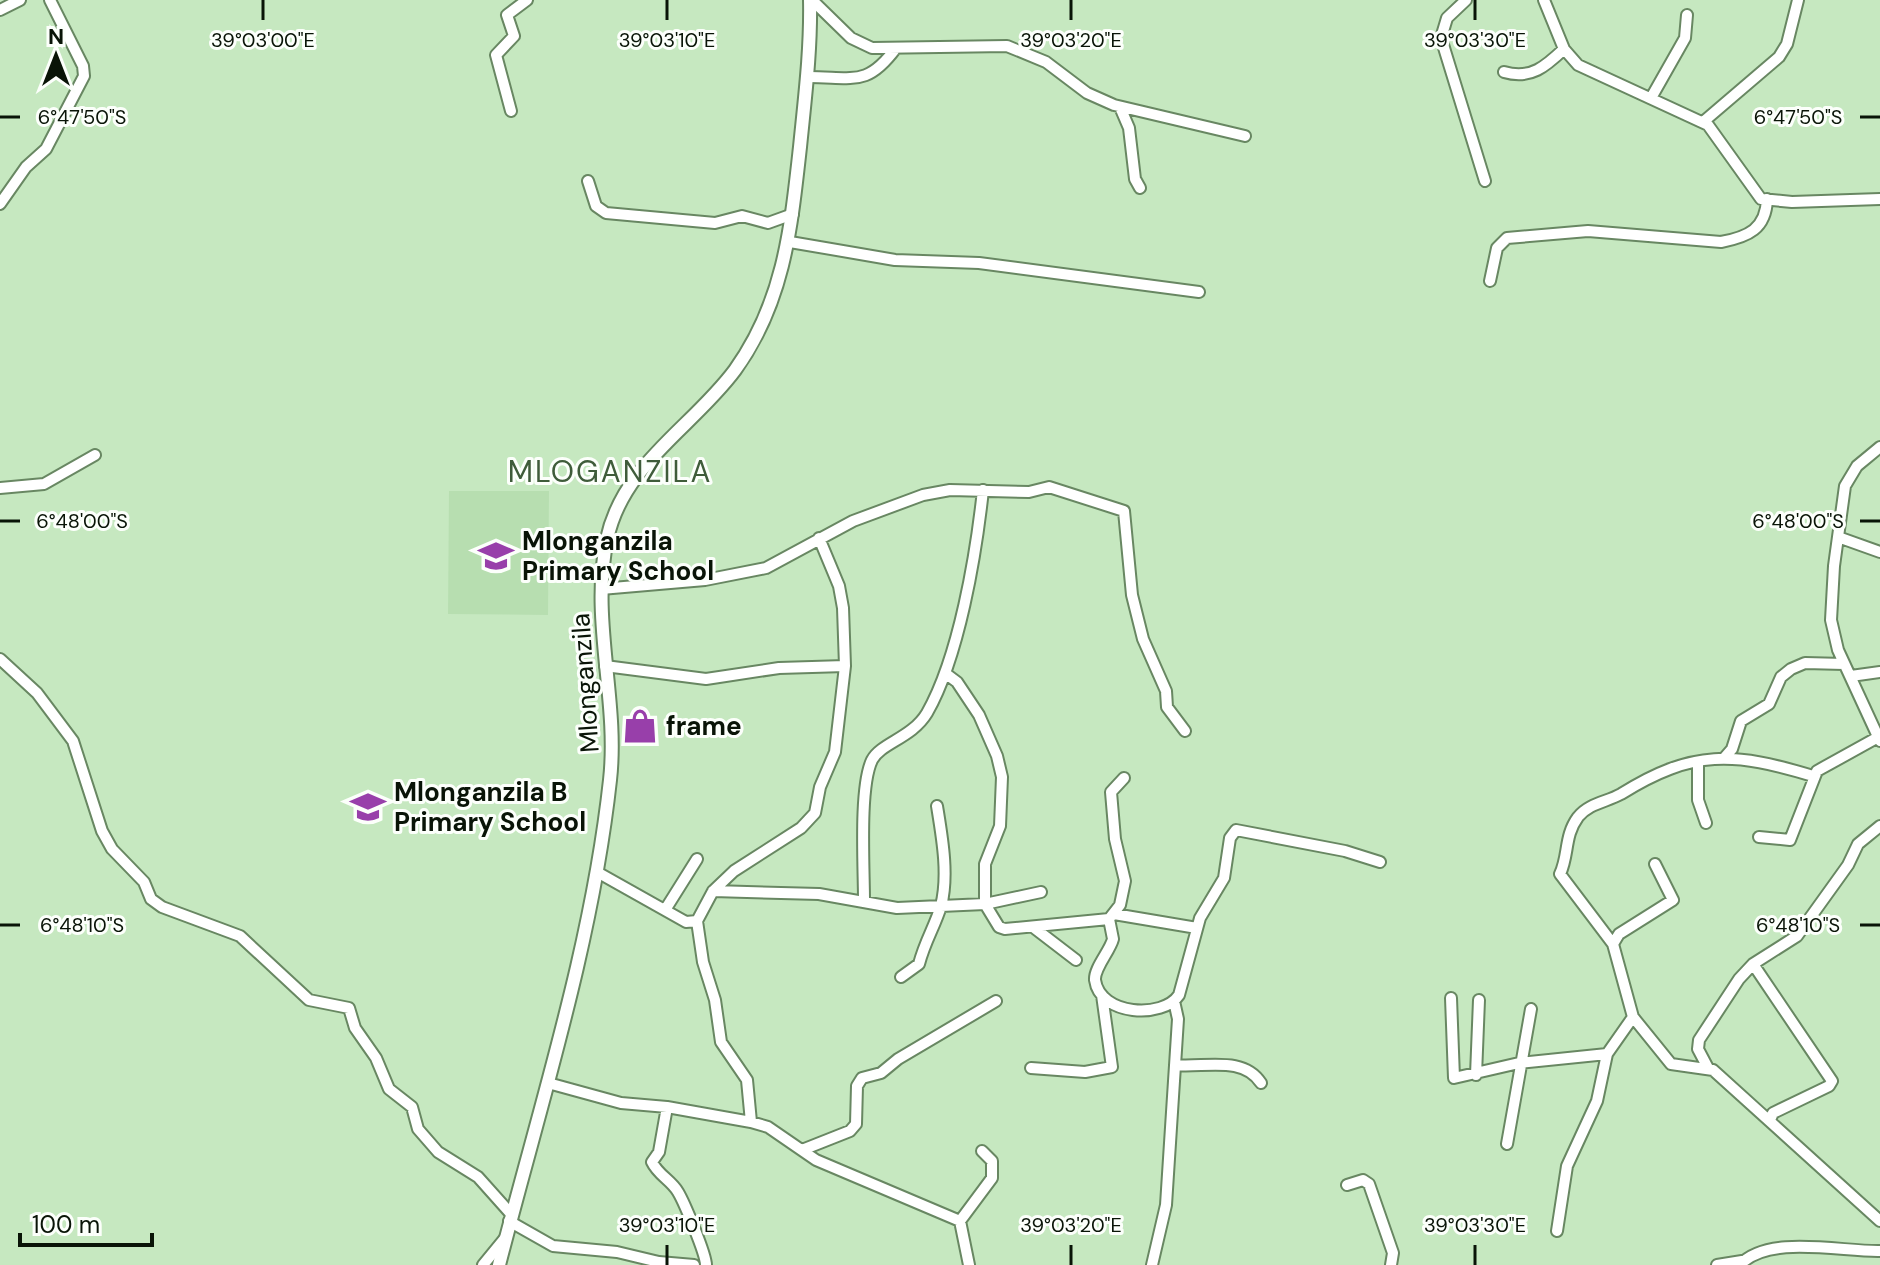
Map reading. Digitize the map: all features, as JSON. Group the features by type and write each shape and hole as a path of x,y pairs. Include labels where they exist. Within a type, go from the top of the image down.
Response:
{"street":[{"path":"0,10 20,0"},
{"path":"0,204 26,167 46,149 84,76 83,66 50,0"},
{"path":"511,111 496,55 514,36 507,15 527,0"},
{"path":"811,0 860,44 896,48 982,45 1021,50 1046,62 1087,93 1120,107 1245,136"},
{"name":"Mlonganzila","path":"499,1265 548,1083 597,872 613,749 601,589 607,539 619,502 652,456 733,372 767,315 790,242 809,77 811,0"},
{"path":"1466,0 1447,18 1441,38 1485,181"},
{"path":"1544,0 1564,49 1586,71 1703,122 1721,141 1757,195 1792,202 1880,199"},
{"path":"1703,122 1779,57 1787,44 1798,0"},
{"path":"1651,98 1685,38 1687,15"},
{"path":"809,77 867,77 878,71 896,48"},
{"path":"1504,72 1525,76 1535,72 1564,49"},
{"path":"1120,107 1129,128 1135,179 1140,188"},
{"path":"588,181 596,206 606,213 715,223 742,216 768,223 793,214"},
{"path":"1490,281 1497,248 1507,238 1588,231 1721,242 1743,238 1758,229 1764,218 1767,199"},
{"path":"790,242 895,260 979,263 1199,292"},
{"path":"1759,837 1790,840 1813,776 1831,762 1879,738 1844,664 1831,620 1838,537 1849,475 1880,447"},
{"path":"0,488 44,484 95,455"},
{"path":"601,589 705,580 766,568 819,538 923,495 950,490 1029,492 1049,487 1124,511 1132,595 1143,639 1166,691 1167,707 1185,731"},
{"path":"864,900 866,794 871,762 876,753 914,732 945,673 969,579 983,490"},
{"path":"1838,537 1880,552"},
{"path":"751,1122 747,1080 721,1042 697,921 713,891 764,849 801,828 815,813 820,787 835,752 845,666 839,586 819,538"},
{"path":"0,659 37,693 73,741 102,831 112,849 144,882 151,899 162,907 247,940 309,1000 349,1008 355,1028 379,1065 389,1089 412,1107 418,1129 438,1152 478,1177 510,1217 553,1246 617,1252 659,1262 694,1265"},
{"path":"1725,757 1732,749 1741,721 1769,704 1781,677 1789,670 1805,663 1844,664"},
{"path":"605,666 706,679 779,668 845,666"},
{"path":"1851,676 1880,672"},
{"path":"945,673 957,682 979,715 997,756 1002,777 1000,826 985,864 985,904 1002,928 1112,916 1197,928"},
{"path":"1708,1068 1671,1064 1633,1017 1613,944 1560,874 1566,839 1588,808 1618,796 1658,771 1725,757 1743,758 1813,776"},
{"path":"1698,763 1698,800 1706,823"},
{"path":"1031,1068 1085,1072 1112,1067 1102,993 1095,974 1113,939 1112,916 1120,905 1125,881 1115,839 1111,792 1124,778"},
{"path":"901,977 919,964 923,942 941,906 944,872 937,806"},
{"path":"1880,826 1858,844 1797,936 1753,964 1739,979 1700,1038 1698,1048 1708,1068 1880,1221"},
{"path":"1102,993 1109,1002 1129,1011 1174,1001 1181,989 1197,928 1224,878 1230,838 1236,830 1345,851 1380,862"},
{"path":"665,910 697,859"},
{"path":"1613,944 1619,934 1673,900 1655,864"},
{"path":"597,872 686,922 697,921"},
{"path":"713,891 775,891 864,900 897,908 985,904 1041,892"},
{"path":"1033,927 1076,960"},
{"path":"1753,964 1832,1081 1829,1086 1773,1113 1770,1120"},
{"path":"1451,998 1451,1076 1460,1079 1519,1063 1607,1054"},
{"path":"1476,1075 1479,1000"},
{"path":"802,1150 850,1131 856,1124 857,1086 862,1078 881,1073 898,1059 996,1001"},
{"path":"1152,1265 1166,1205 1178,1009 1174,1001"},
{"path":"1507,1144 1531,1009"},
{"path":"1557,1231 1562,1179 1575,1144 1597,1101 1607,1054 1633,1017"},
{"path":"1175,1065 1243,1066 1253,1072 1261,1083"},
{"path":"548,1083 621,1103 667,1107 768,1127 827,1165 960,1221"},
{"path":"667,1107 659,1152 652,1162 678,1192 691,1227 702,1244 706,1265"},
{"path":"969,1265 960,1221 992,1178 992,1161 982,1151"},
{"path":"1347,1185 1363,1180 1369,1184 1393,1253 1391,1265"},
{"path":"483,1265 506,1237"},
{"path":"1717,1265 1741,1263 1775,1249 1880,1251"}],"shaded area":[{"path":"449,491 549,491 548,615 448,614"}],"place":[{"name":"Mlonganzila Primary School","path":"496,556"},
{"name":"frame","path":"640,726"},
{"name":"Mlonganzila B Primary School","path":"368,807"}],"district":[{"name":"MLOGANZILA","path":"610,472"}]}
